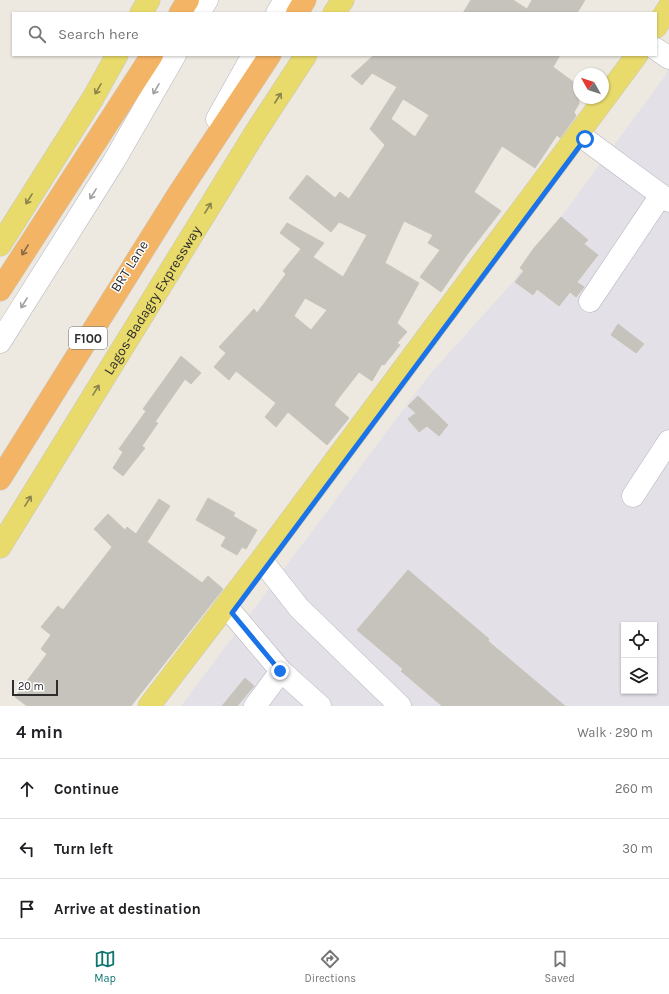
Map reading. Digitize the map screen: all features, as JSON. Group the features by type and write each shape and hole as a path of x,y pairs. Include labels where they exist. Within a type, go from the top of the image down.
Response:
{"highway":[{"path":"181,12 188,0"},
{"path":"284,9 305,0"},
{"path":"0,290 151,56"},
{"name":"F100","path":"0,480 177,196 269,56"}],"main road":[{"path":"142,12 149,0"},
{"path":"335,12 343,0"},
{"path":"657,25 669,7"},
{"path":"657,43 669,25"},
{"path":"0,245 93,98 116,56"},
{"name":"Lagos-Badagry Expressway","path":"0,547 255,133 305,56"},
{"path":"149,706 266,554 636,56"},
{"path":"161,706 267,567 647,56"}],"lane":[{"path":"201,12 207,0"},
{"path":"657,50 669,58"},
{"path":"0,342 114,160 174,56"},
{"name":"BRT Lane","path":"0,475 175,192 252,56"},
{"path":"585,139 665,198 590,301"},
{"path":"633,496 669,441"},
{"path":"267,567 299,608 400,706"},
{"path":"232,613 280,671 320,706"},
{"path":"255,706 280,671"}],"shaded area":[{"path":"669,67 669,706 181,706 430,374 513,282 665,76"}],"building":[{"path":"471,0 513,0 527,9 532,0 585,0 578,12 464,12"},
{"path":"373,56 559,56 553,67 573,82 573,104 579,104 574,112 576,116 560,138 557,135 535,168 502,146 474,192 501,211 466,256 441,292 420,277 440,250 428,243 433,235 404,221 385,263 419,283 397,323 407,332 397,343 400,345 384,365 382,364 372,381 359,372 338,399 334,405 349,418 327,445 288,412 276,427 265,417 276,403 236,371 229,380 214,367 226,353 219,347 254,309 257,313 286,274 283,271 301,249 280,233 287,223 324,243 313,257 343,277 367,235 339,222 331,232 289,198 307,175 335,198 340,192 349,199 385,145 370,129 397,87 372,73 362,85 351,76","holes":["403,99 429,115 415,137 391,119","305,298 327,310 311,330 294,316"]},
{"path":"561,217 588,240 584,244 598,255 577,282 584,287 576,297 570,292 559,306 537,289 533,295 515,282 524,271 520,268 534,248"},
{"path":"618,324 644,344 636,353 611,335"},
{"path":"181,356 201,373 191,384 185,379 155,422 158,423 142,446 145,448 123,476 113,468 123,452 119,449 146,411 143,409"},
{"path":"418,396 448,425 439,436 427,426 419,432 408,419 416,413 408,406"},
{"path":"208,498 235,513 233,516 257,530 246,549 242,547 237,555 221,546 226,537 196,520"},
{"path":"159,499 170,506 147,542 202,583 208,576 223,589 131,706 27,706 15,697 47,654 41,649 51,635 41,627 58,606 63,610 112,547 94,529 108,514 125,530 127,527 136,534"},
{"path":"408,570 489,639 488,641 565,706 442,706 401,671 403,669 357,630"},
{"path":"245,678 254,686 237,706 222,706"}],"route":[{"path":"280,671 232,613 585,139"}]}
